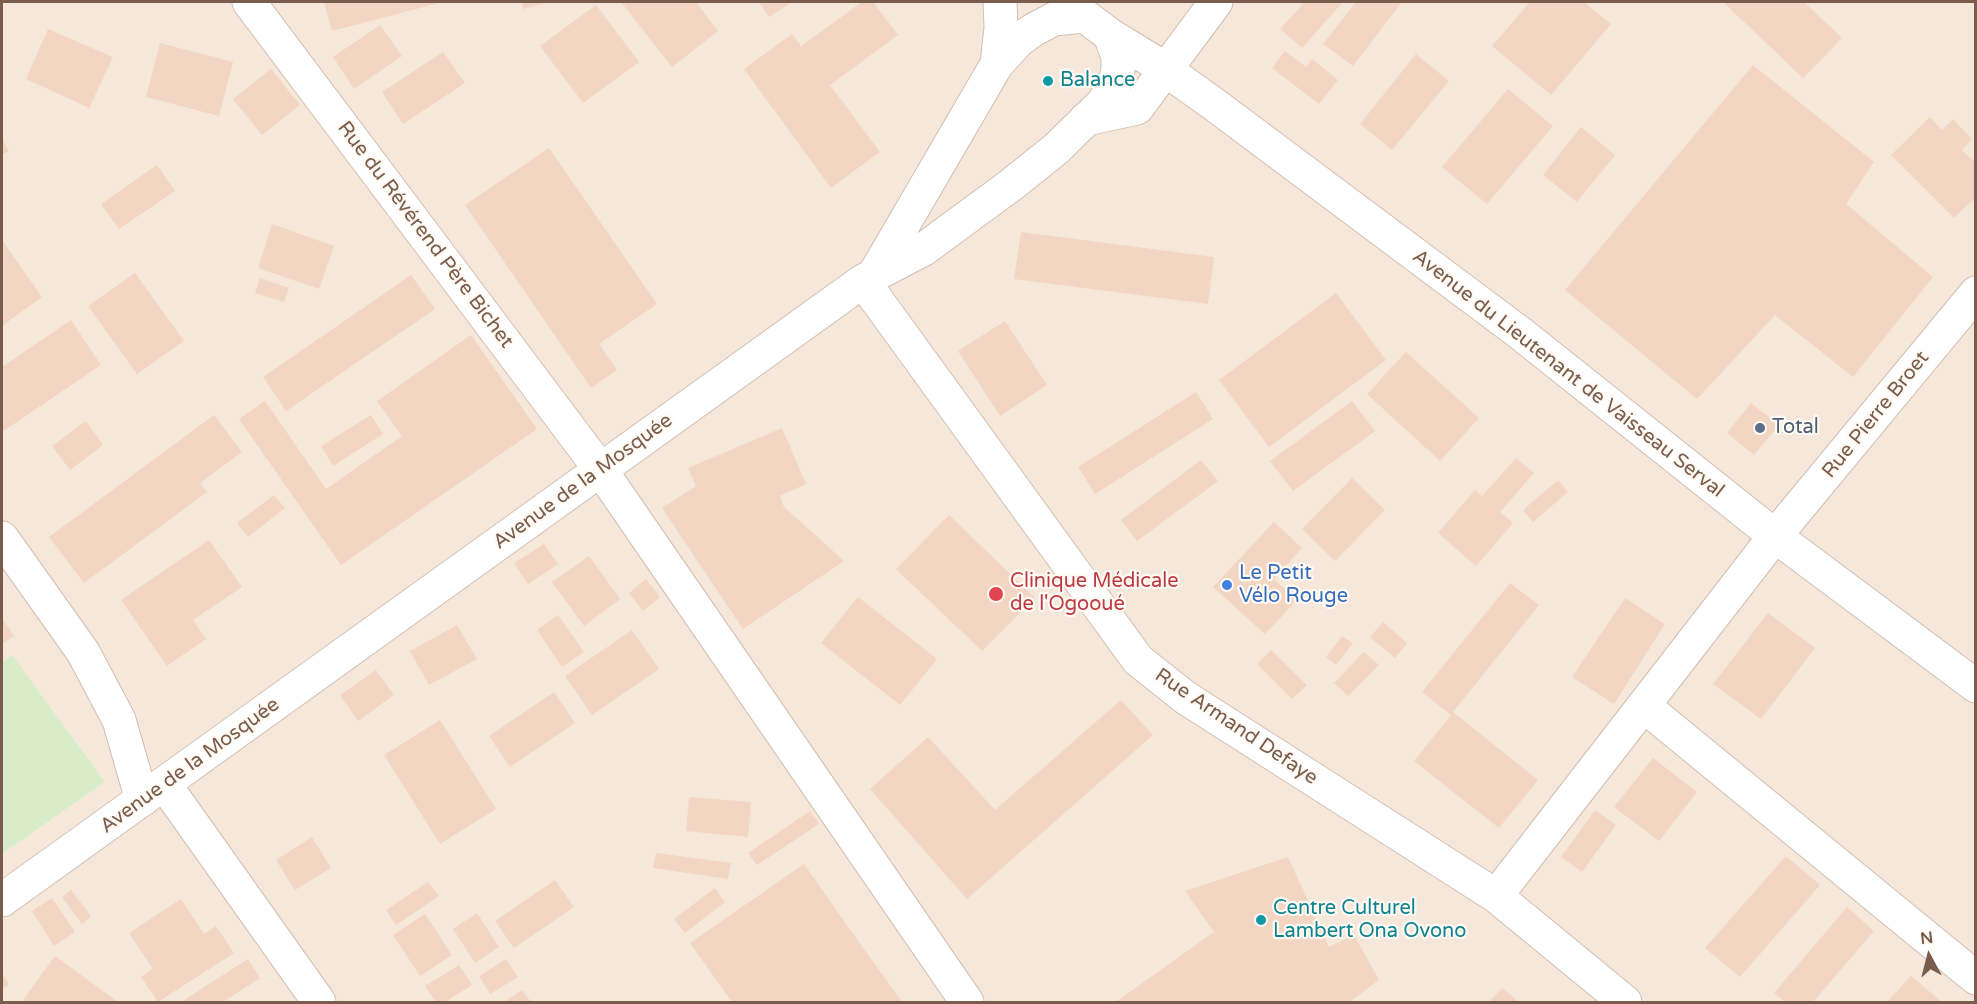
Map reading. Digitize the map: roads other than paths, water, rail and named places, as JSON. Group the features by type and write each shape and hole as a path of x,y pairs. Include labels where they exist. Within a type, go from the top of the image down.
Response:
{"street":[{"name":"Rue du Révérend Père Bichet","path":"249,2 600,469 956,998"},
{"path":"997,64 1001,36 1000,2"},
{"path":"1086,119 1137,108 1162,67 1216,2"},
{"path":"869,278 997,64 1018,41 1033,30 1075,9"},
{"name":"Avenue du Lieutenant de Vaisseau Serval","path":"1075,9 1110,35 1162,67 1520,333 1775,536 1976,686"},
{"name":"Avenue de la Mosquée","path":"2,900 869,278 924,249 1011,185 1103,103 1115,83 1118,57 1110,35"},
{"name":"Rue Armand Defaye","path":"869,278 1138,660 1186,698 1496,896 1625,1002"},
{"name":"Rue Pierre Broet","path":"1496,896 1775,536 1976,293"},
{"path":"2,538 84,652 153,793 319,1002"},
{"path":"1644,706 1976,978"}],"place":[{"name":"Balance","path":"1048,81"},
{"name":"Total","path":"1760,428"},
{"name":"Le Petit Vélo Rouge","path":"1227,585"},
{"name":"Clinique Médicale de l'Ogooué","path":"996,594"},
{"name":"Centre Culturel Lambert Ona Ovono","path":"1261,920"}]}
